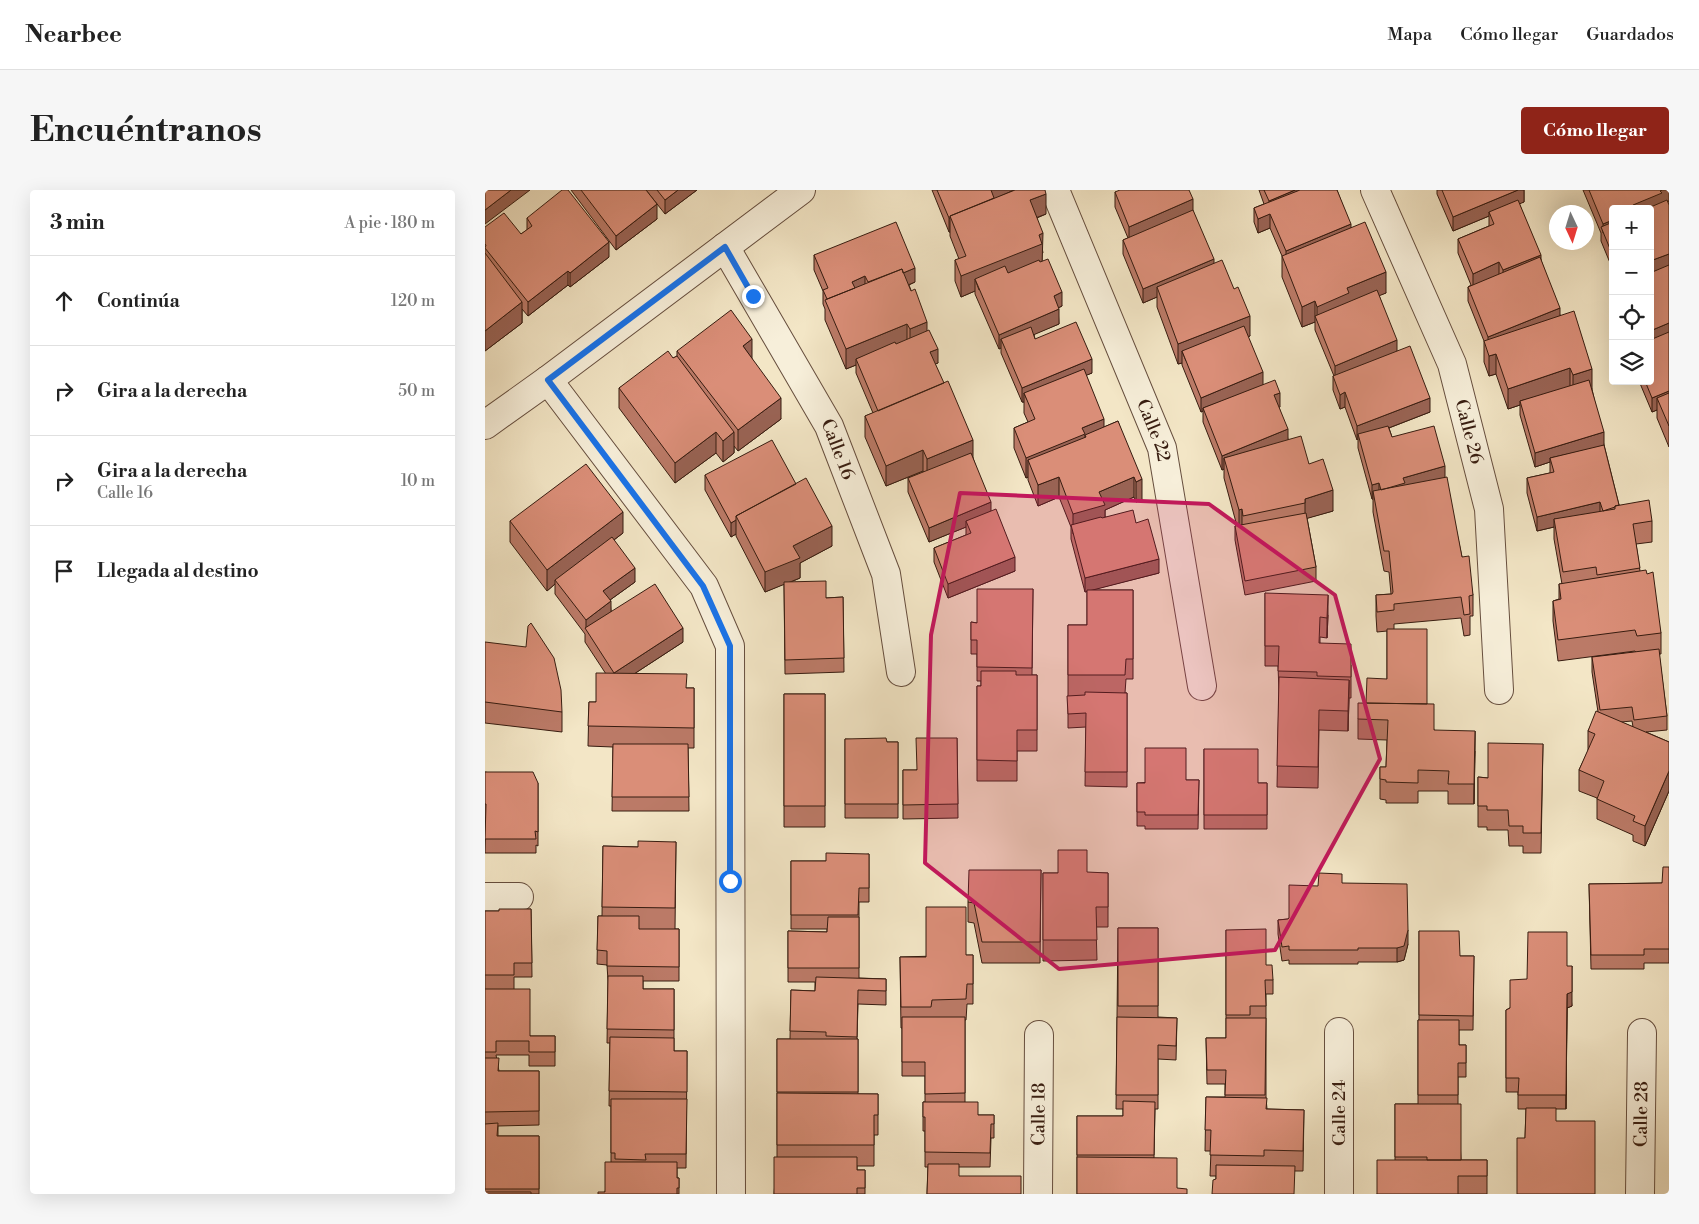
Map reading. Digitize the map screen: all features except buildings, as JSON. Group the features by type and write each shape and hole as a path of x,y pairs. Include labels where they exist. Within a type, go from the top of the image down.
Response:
{"street":[{"path":"485,425 801,190"},
{"name":"Calle 22","path":"1055,190 1162,448 1202,686"},
{"name":"Calle 26","path":"1375,190 1452,364 1489,509 1499,690"},
{"name":"Calle 16","path":"725,247 829,426 886,574 901,672"},
{"path":"548,380 703,586 730,646 731,1194"},
{"path":"485,897 519,897"},
{"name":"Calle 24","path":"1339,1032 1339,1194"},
{"name":"Calle 28","path":"1640,1194 1642,1033"},
{"name":"Calle 18","path":"1038,1194 1039,1034"}],"highlighted area":[{"path":"960,493 1209,504 1335,595 1380,759 1275,950 1059,969 925,863 931,635"}],"route":[{"path":"730,881 730,646 703,586 548,380 725,247 753,296"}]}
